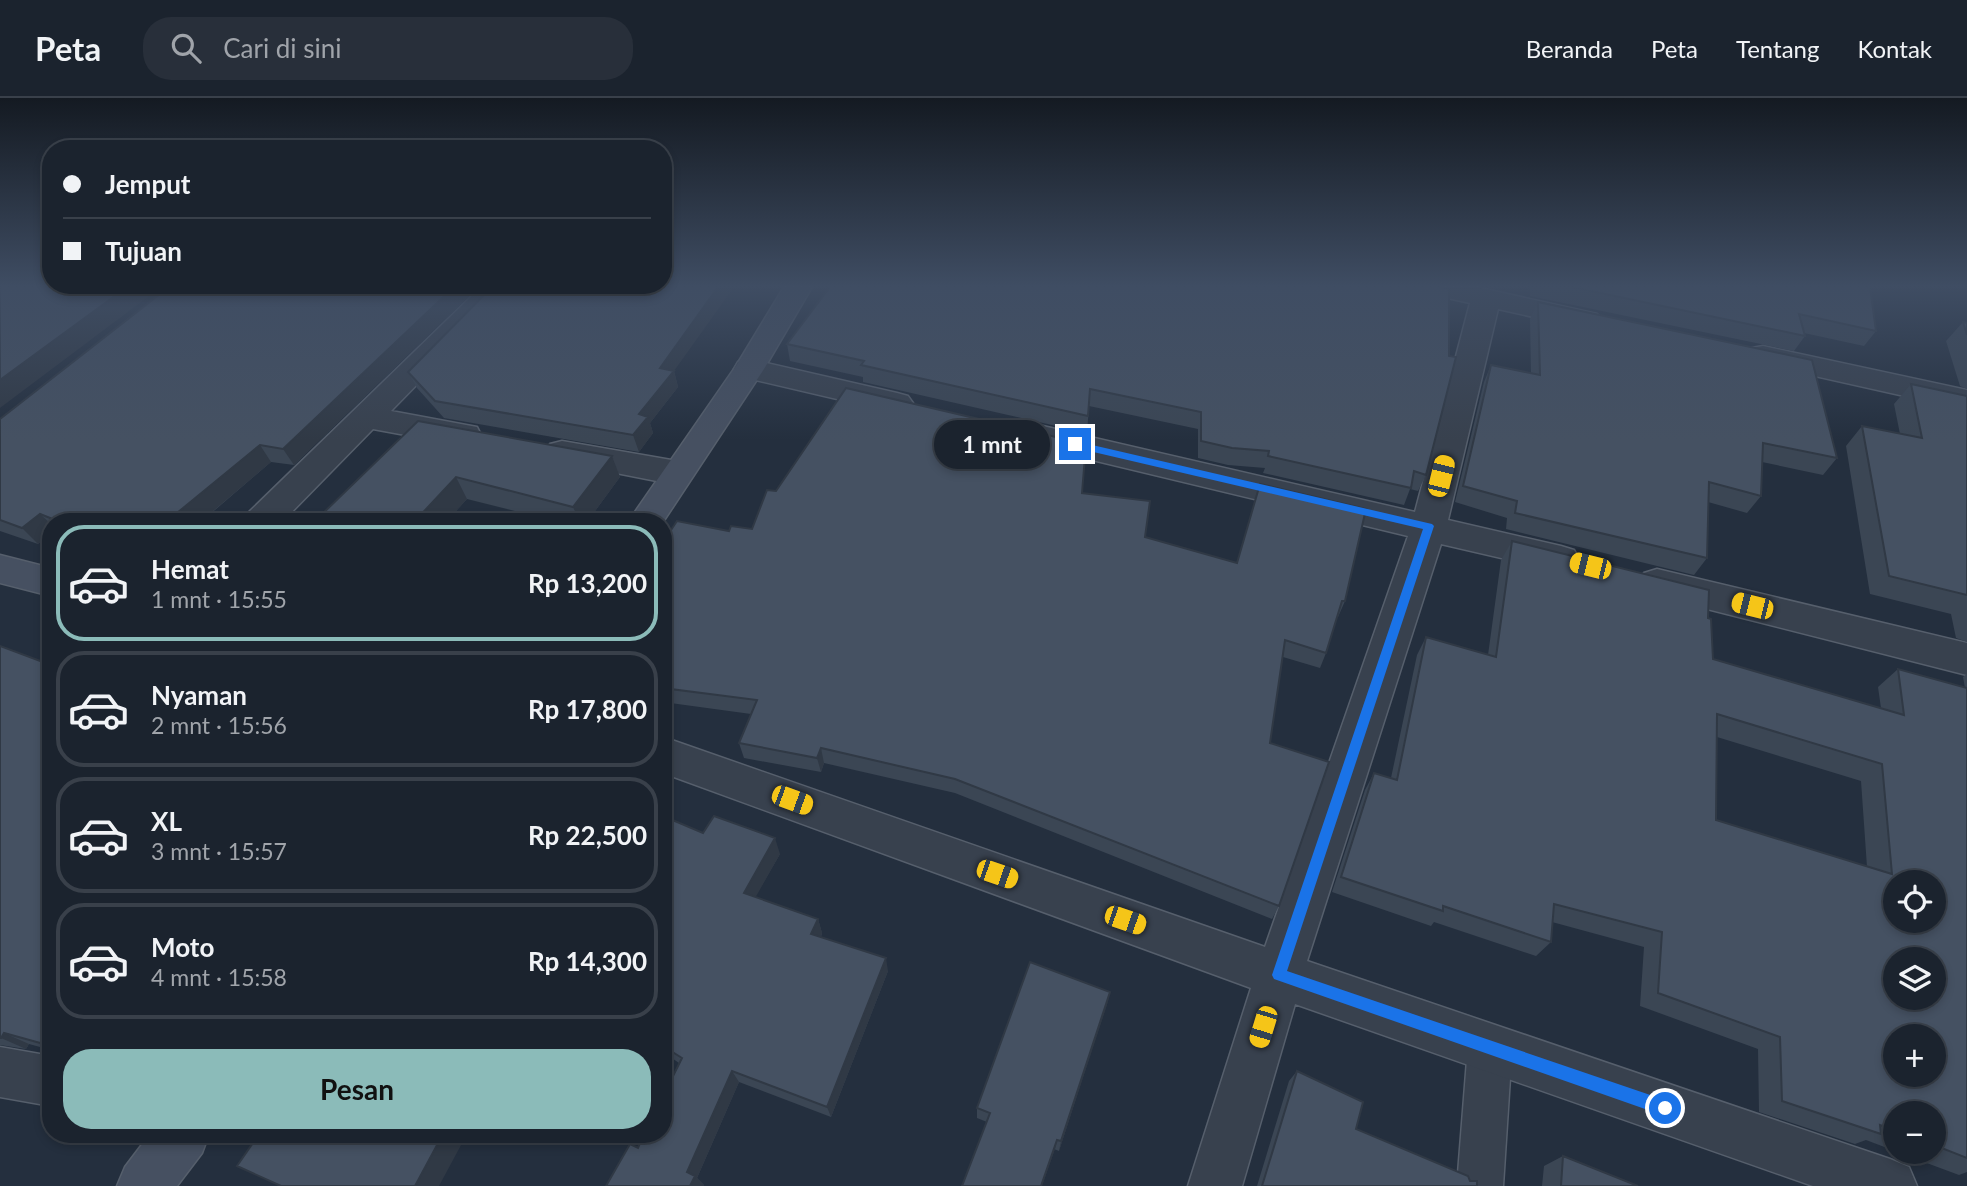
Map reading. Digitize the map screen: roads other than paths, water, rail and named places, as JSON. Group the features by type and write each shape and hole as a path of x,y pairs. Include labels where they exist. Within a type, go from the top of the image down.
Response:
{"main road":[{"path":"651,513 768,338"},
{"path":"0,569 42,580"},
{"path":"144,1186 176,1143"}],"street":[{"path":"269,513 446,338"},
{"path":"1216,1186 1279,975 1429,526 1477,338"},
{"path":"1729,348 1967,400"},
{"path":"749,369 925,410"},
{"path":"366,417 677,472"},
{"path":"1007,429 1429,526 1590,566"},
{"path":"1630,576 1967,659"},
{"path":"672,758 1279,975 1890,1186"},
{"path":"0,1072 42,1079"}],"lane":[{"path":"1480,1186 1490,1047"}]}
